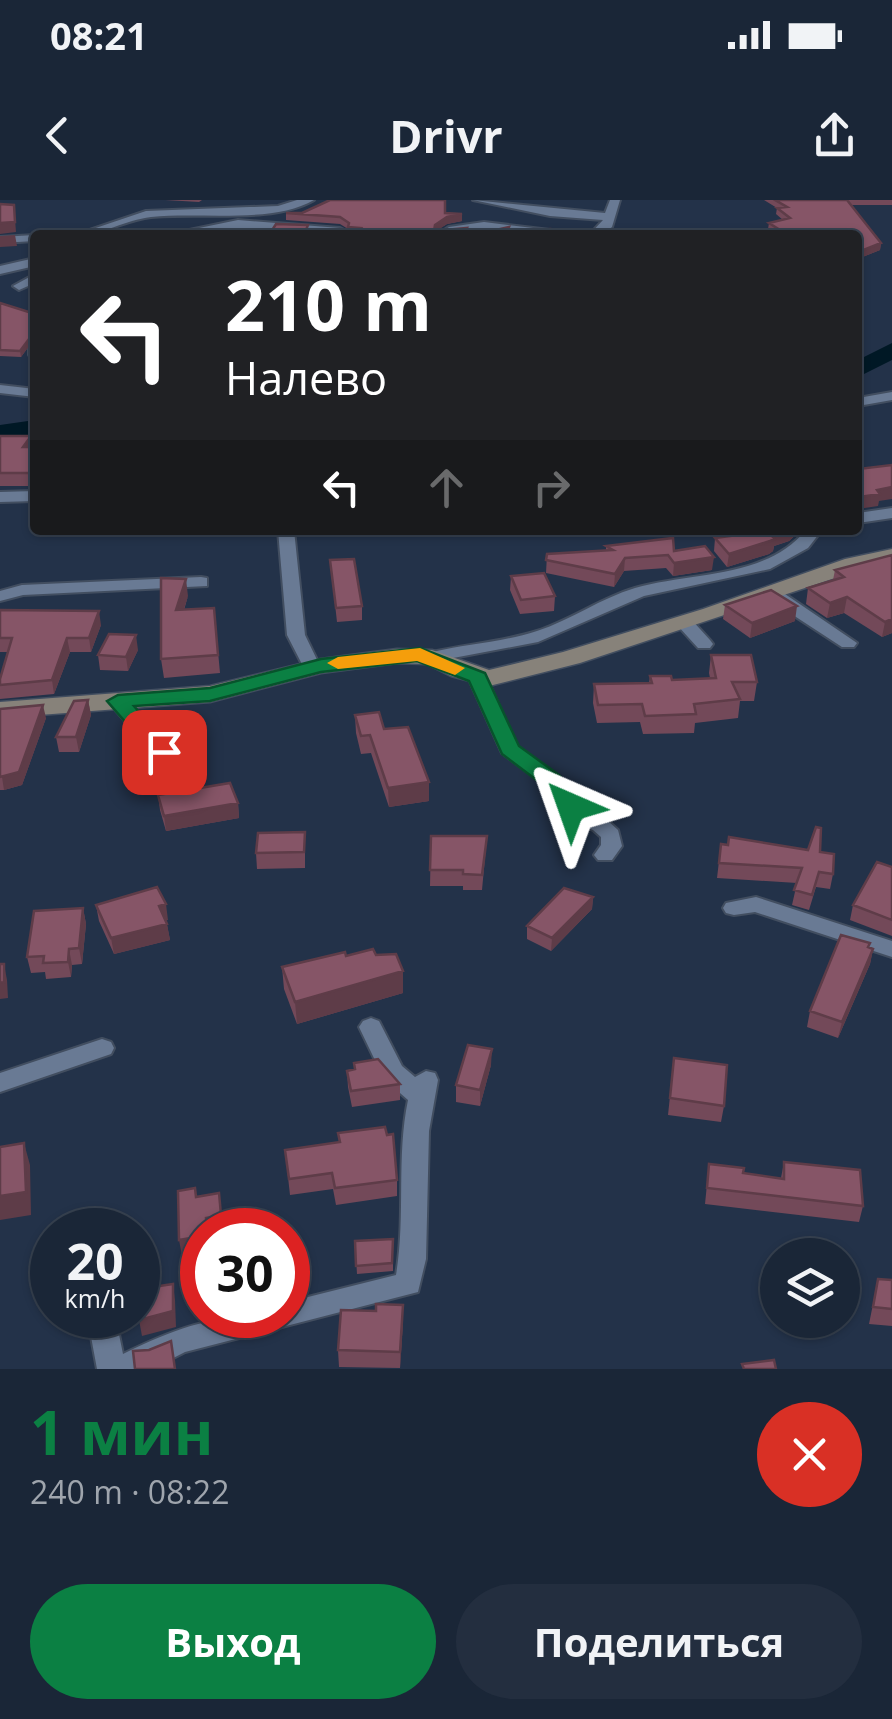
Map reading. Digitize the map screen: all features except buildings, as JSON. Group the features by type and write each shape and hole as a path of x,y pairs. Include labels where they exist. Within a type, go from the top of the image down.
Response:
{"street":[{"path":"97,230 146,214 279,209 308,200"},
{"path":"478,200 550,213 608,217"},
{"path":"602,230 615,200"},
{"path":"195,230 290,217 328,201"},
{"path":"226,224 324,230"},
{"path":"450,230 470,226 511,230"},
{"path":"0,240 30,238"},
{"path":"0,270 30,263"},
{"path":"19,286 30,280"},
{"path":"0,389 30,392"},
{"path":"862,401 892,396"},
{"path":"0,497 30,496"},
{"path":"862,518 892,514"},
{"path":"286,535 296,635 312,668"},
{"path":"0,710 210,694 312,668 397,656 432,657 456,649 520,641 650,589 704,583 784,556 811,535"},
{"path":"432,657 478,677 520,672 684,622 853,564 892,556"},
{"path":"0,596 22,590 201,582"},
{"path":"770,592 848,643"},
{"path":"684,622 704,644"},
{"path":"478,677 510,749 551,780 576,816 600,824 611,835 612,846 605,855"},
{"path":"118,701 174,766"},
{"path":"734,908 756,904 892,949"},
{"path":"310,1308 408,1284 415,1256 412,1196 423,1088 393,1072 372,1027"},
{"path":"0,1083 102,1048"},
{"path":"106,1338 112,1369"},
{"path":"123,1369 194,1338"}],"waterway":[{"path":"862,368 892,350"},
{"path":"0,433 30,429"}],"slow traffic":[{"path":"338,663 420,654 455,668"}],"route":[{"path":"164,752 118,701 187,698 321,666 420,654 478,677 510,749 551,780 571,807"}]}
